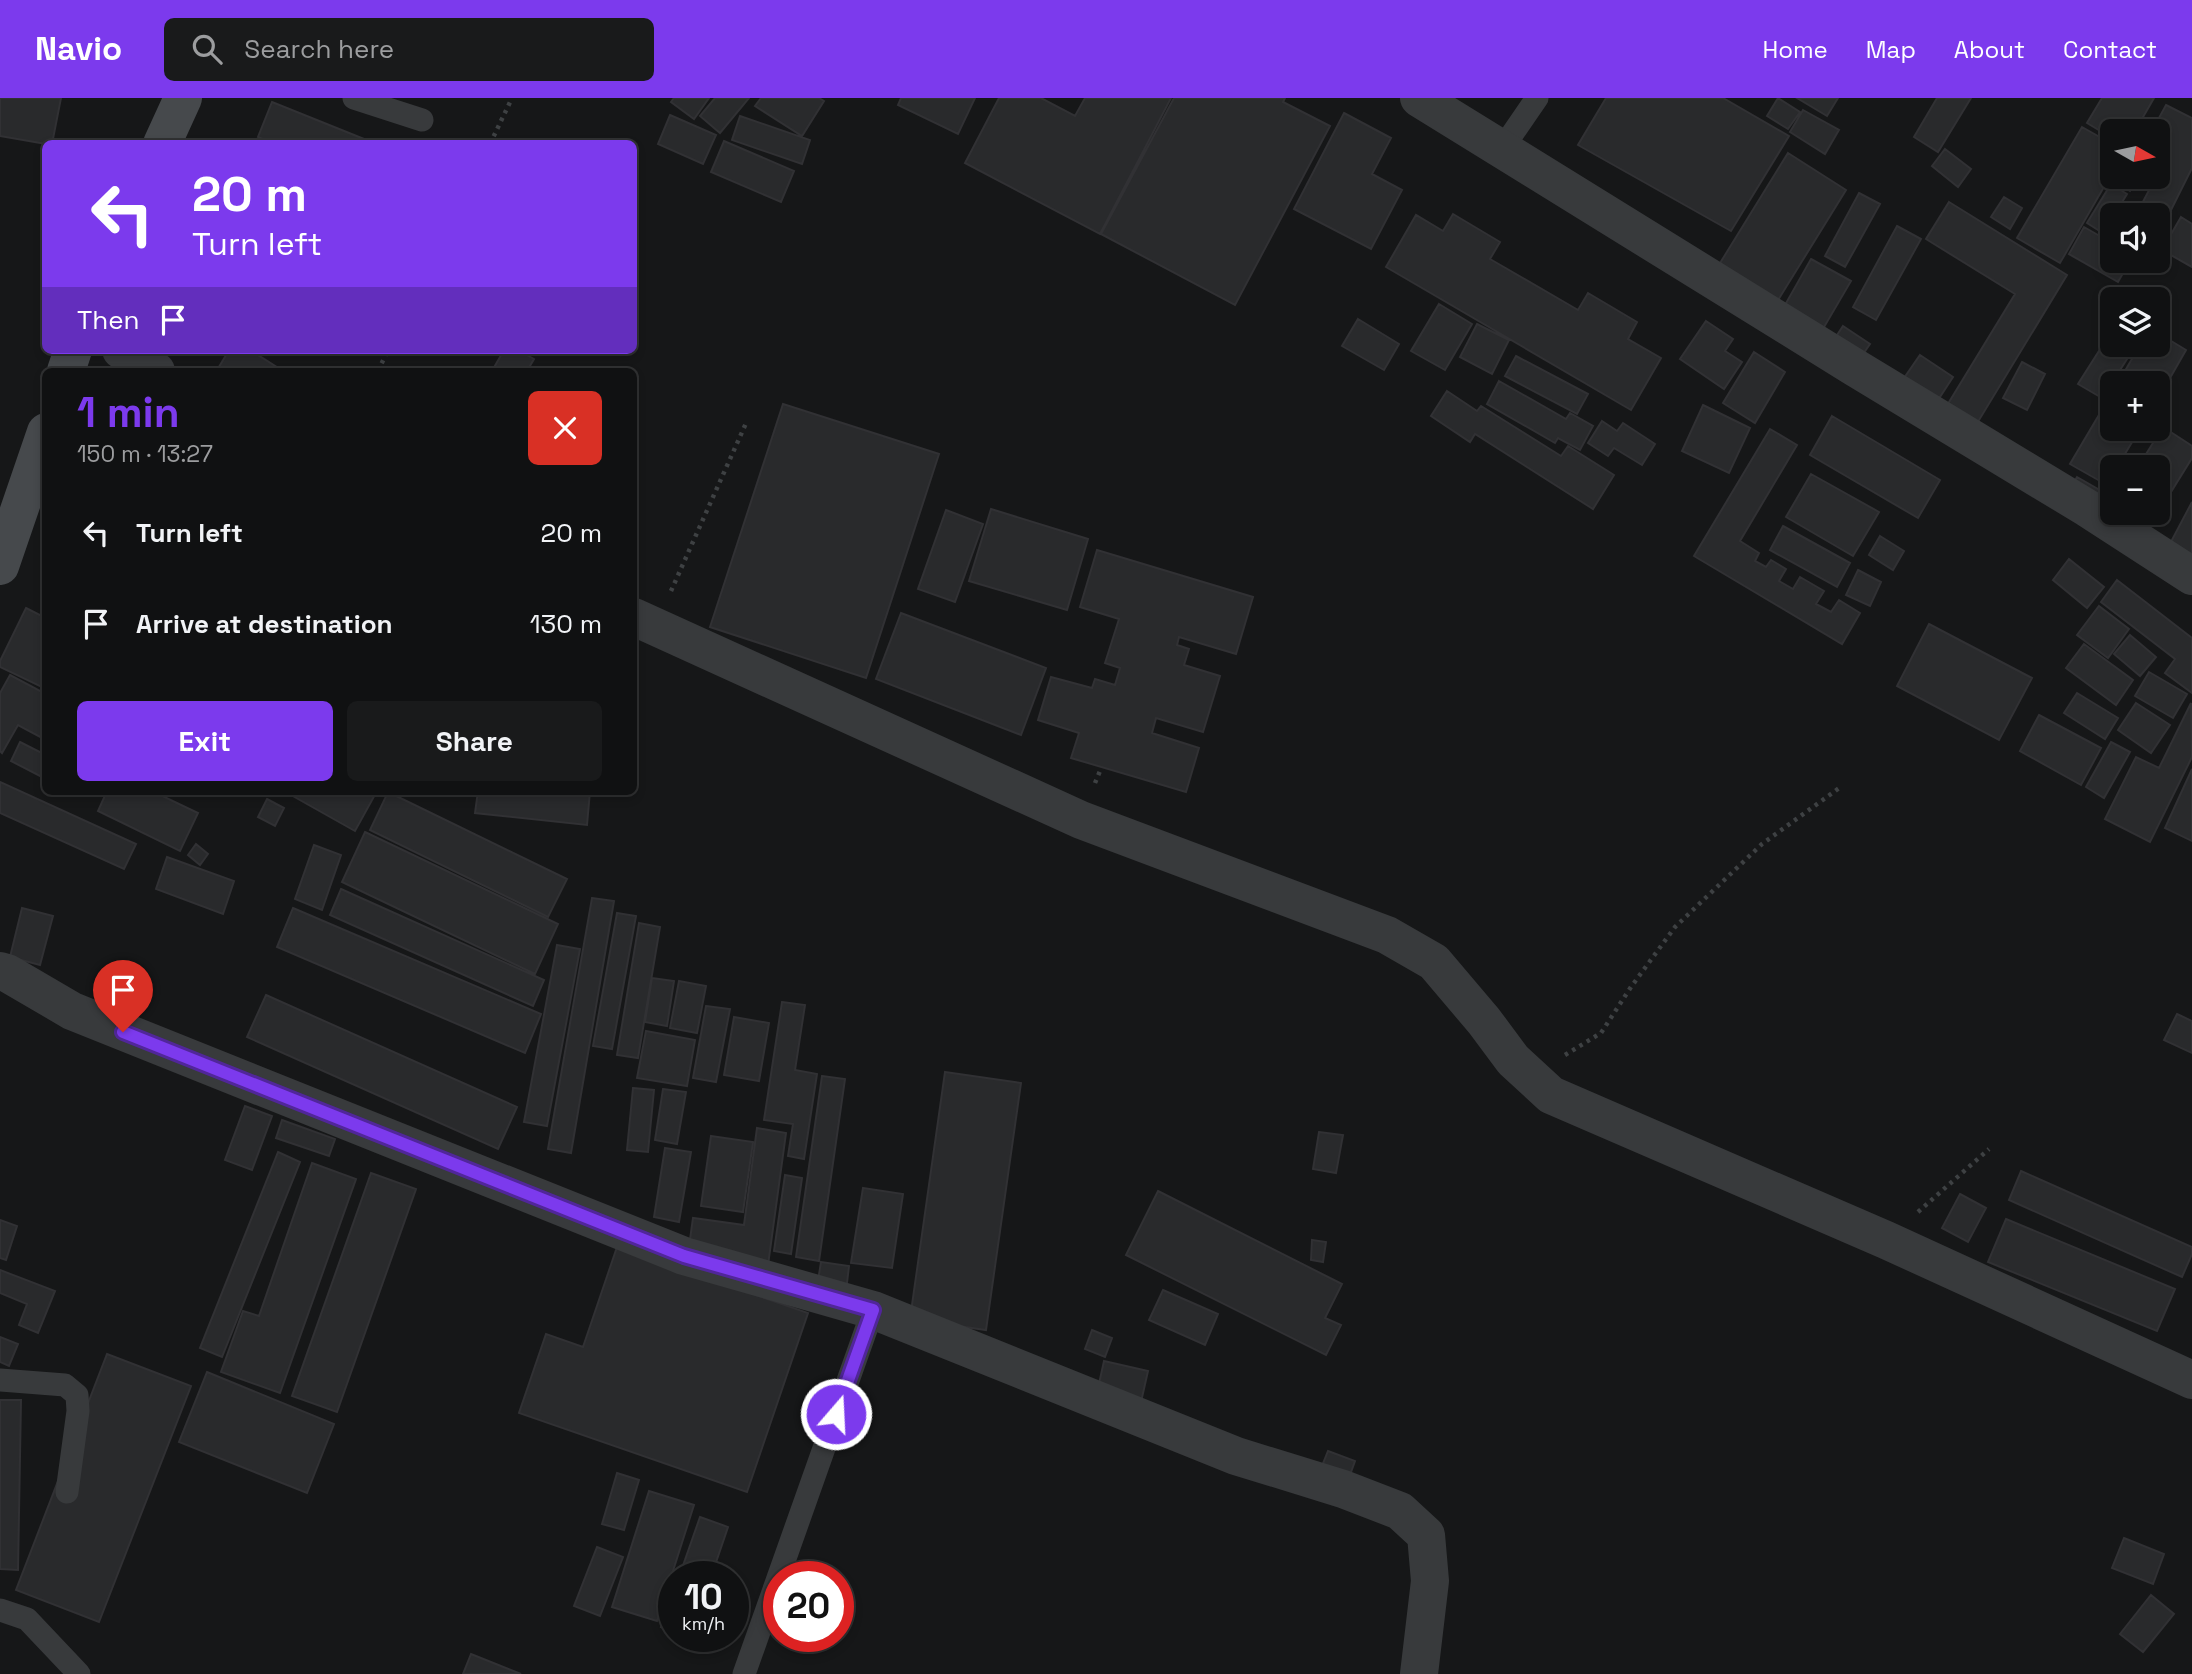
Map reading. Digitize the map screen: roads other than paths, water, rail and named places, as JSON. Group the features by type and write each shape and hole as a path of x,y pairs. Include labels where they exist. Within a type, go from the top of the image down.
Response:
{"main road":[{"path":"164,140 183,98"},
{"path":"0,566 42,444"}],"street":[{"path":"1419,98 1854,368 2087,508 2192,576"},
{"path":"128,354 151,368"},
{"path":"644,622 1081,820 1387,935 1434,962 1513,1060 1551,1095 1886,1240 2192,1380"},
{"path":"0,971 72,1012 684,1256 873,1310 1236,1456 1343,1489 1400,1511 1426,1535 1430,1581 1419,1674"}],"lane":[{"path":"354,98 422,120"},
{"path":"1502,149 1536,98"},
{"path":"744,1674 873,1310"},
{"path":"0,1380 65,1385 77,1395 78,1411 67,1492"},
{"path":"0,1610 27,1619 79,1674"}]}
